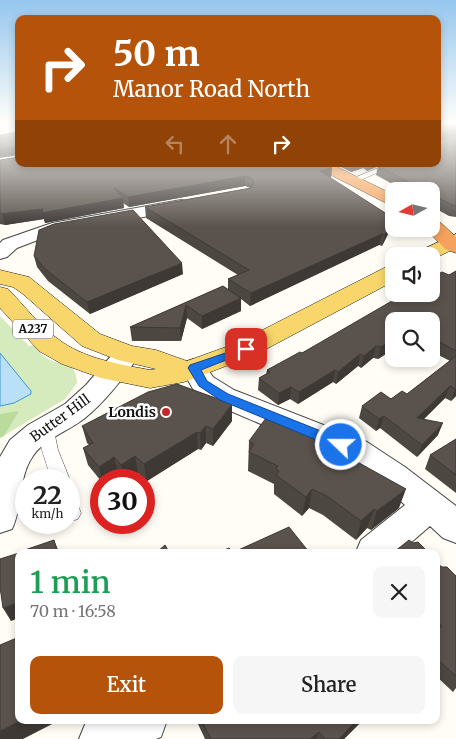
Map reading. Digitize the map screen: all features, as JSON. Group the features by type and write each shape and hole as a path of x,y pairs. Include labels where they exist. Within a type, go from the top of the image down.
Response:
{"highway":[{"path":"326,167 385,197"},
{"path":"440,219 456,223"},
{"path":"440,230 454,243"}],"main road":[{"path":"440,249 454,243"},
{"name":"A237","path":"0,277 21,282 119,363 150,379 162,378 246,349 385,277"},
{"name":"A237","path":"0,294 48,345 71,358 119,363"}],"street":[{"path":"3,245 52,228 196,202"},
{"name":"Butter Hill","path":"0,518 9,471 20,449 27,441 74,412 92,396 119,363"},
{"path":"189,369 203,384 213,391 356,451 394,476 443,516 380,549"},
{"path":"103,739 135,724"}],"lane":[{"path":"353,180 386,167"},
{"path":"47,430 50,450 57,469"}],"green space":[{"path":"0,316 29,346 33,345 51,360 71,367 76,375 77,383 65,399 0,438"},
{"path":"19,411 4,436 0,438 0,414"}],"water":[{"path":"0,353 31,391 31,394 14,403 0,406"}],"building":[{"path":"441,157 456,157 456,206 440,199 440,182 409,182 380,167 441,167"},
{"path":"15,158 15,167 330,167 332,168 320,171 385,213 385,235 382,234 251,293 228,279 249,270 145,207 251,188 254,182 251,178 245,176 128,197 114,188 123,198 42,213 43,209 0,214 0,160"},
{"path":"133,210 182,263 87,302 45,269 34,256 39,230 54,224"},
{"path":"456,271 456,351 440,342 440,312 385,312 385,345 381,347 376,346 364,356 360,354 338,372 335,370 299,392 291,387 279,393 259,378 270,372 267,370 300,352 302,353 390,302 440,302 440,273 449,275"},
{"path":"223,286 241,298 202,316 186,305 180,328 130,327"},
{"path":"456,356 456,389 450,386 417,418 443,423 422,445 384,416 379,419 362,406 381,392 391,399 402,391 407,394"},
{"path":"177,384 232,404 213,429 206,426 200,433 197,432 144,464 135,456 121,465 114,457 99,467 83,448 93,443 82,426 148,392"},
{"path":"266,418 325,444 406,489 377,511 374,509 361,521 327,496 312,489 306,497 276,475 279,471 276,469 278,466 249,452 254,444 249,441"},
{"path":"456,439 456,475 430,455"},
{"path":"289,527 307,549 241,549"},
{"path":"54,540 56,549 28,549"},
{"path":"409,540 413,543 418,542 425,549 398,549"},
{"path":"15,554 15,604 3,608 0,587 0,559"},
{"path":"440,566 447,567 456,576 456,676 440,662 440,628 442,626 440,624"},
{"path":"15,639 15,724 0,731 0,645"},
{"path":"203,724 353,724 339,739 325,739 319,732 310,739 211,739"}],"place":[{"name":"Londis","path":"166,412"}],"route":[{"path":"246,349 194,368 203,384 224,397 341,445"}]}
